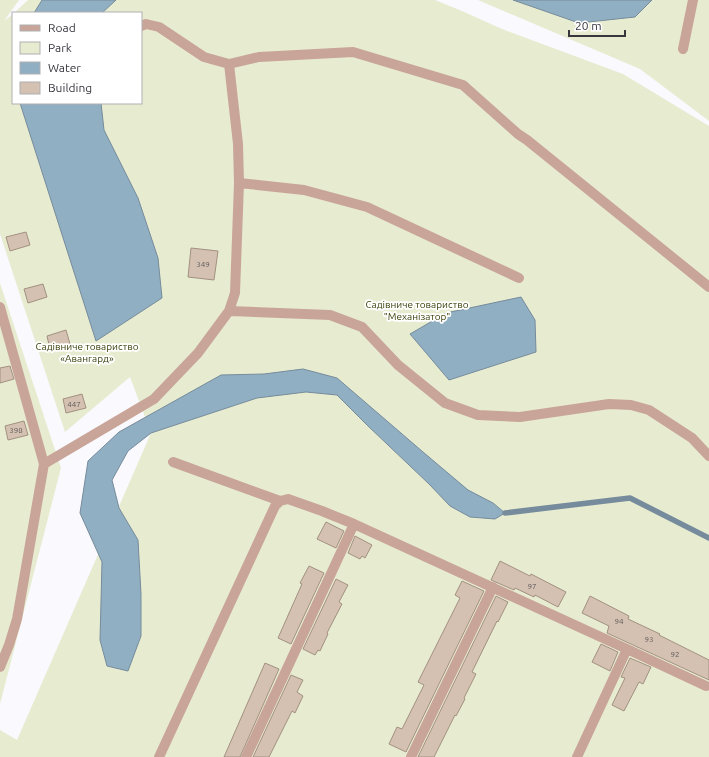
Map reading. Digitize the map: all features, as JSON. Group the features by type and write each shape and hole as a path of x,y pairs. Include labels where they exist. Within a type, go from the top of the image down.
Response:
{"street":[{"path":"683,49 693,0"},
{"path":"142,26 146,24 159,27 204,57 229,64 259,57 353,52 463,85 518,134 709,287"},
{"path":"44,464 154,399 198,353 229,311 235,293 239,182 238,144 229,64"},
{"path":"239,182 304,190 367,207 519,278"},
{"path":"0,307 44,464 17,619 10,645 0,666"},
{"path":"229,311 330,315 362,327 398,365 445,403 478,415 520,417 609,404 631,405 649,410 692,438 709,456"},
{"path":"173,462 280,501"},
{"path":"159,757 275,506 280,501 288,499 354,524 627,648 706,686"},
{"path":"246,757 354,524"},
{"path":"411,757 493,587"},
{"path":"577,757 627,648"}],"green space":[{"name":"Садівниче товариство \"Механізатор\"","path":"0,0 19,0 4,21 12,15 12,104 142,104 142,12 15,12 28,0 435,0 502,29 623,74 709,126 709,757 0,757 0,730 17,740 151,433 130,377 65,432 0,234"},
{"path":"478,0 709,0 709,121 640,69"},
{"path":"0,283 61,468 0,704"}],"water":[{"path":"42,0 116,0 103,12 35,12"},
{"path":"513,0 652,0 635,17 579,23"},
{"path":"20,104 101,104 104,130 138,198 158,258 162,298 96,341"},
{"path":"521,297 535,320 536,352 449,380 410,334 446,313"},
{"path":"303,369 337,378 468,490 493,503 505,513 495,519 470,517 450,506 337,395 306,392 257,398 151,433 128,451 112,480 119,508 138,540 141,594 141,636 128,671 107,666 100,640 102,562 80,513 88,461 119,432 221,375 264,374"}],"building":[{"path":"26,232 30,245 10,251 6,237"},
{"path":"191,248 218,251 214,280 188,277"},
{"path":"43,284 47,297 28,303 24,289"},
{"path":"66,330 70,344 50,349 47,336"},
{"path":"10,366 14,379 0,383 0,368"},
{"path":"82,394 86,408 66,413 63,399"},
{"path":"24,421 28,435 8,440 5,426"},
{"path":"326,522 344,531 336,548 317,539"},
{"path":"355,536 372,545 365,558 362,556 360,559 348,553"},
{"path":"500,561 530,576 531,574 566,592 558,607 535,595 534,597 515,588 514,590 491,580"},
{"path":"309,566 324,573 291,644 278,638 302,584 300,583"},
{"path":"336,579 348,585 339,602 342,604 327,633 328,634 320,651 318,650 315,655 303,649"},
{"path":"462,581 484,591 406,752 389,744 397,727 402,729 424,685 418,682 460,598 455,595"},
{"path":"496,596 508,602 472,672 476,674 464,698 465,699 456,716 455,715 434,757 418,757"},
{"path":"590,596 629,616 628,619 709,660 709,680 607,633 609,626 582,613"},
{"path":"601,644 618,652 610,671 592,662"},
{"path":"630,658 651,667 643,684 639,682 624,711 612,705 625,678 621,677"},
{"path":"265,663 279,669 240,757 224,757"},
{"path":"291,675 303,680 297,692 303,696 295,713 292,711 269,757 253,757"}],"waterway":[{"path":"505,513 630,498 709,538"}],"park label":[{"name":"Садівниче товариство «Авангард»","path":"87,352"}]}
